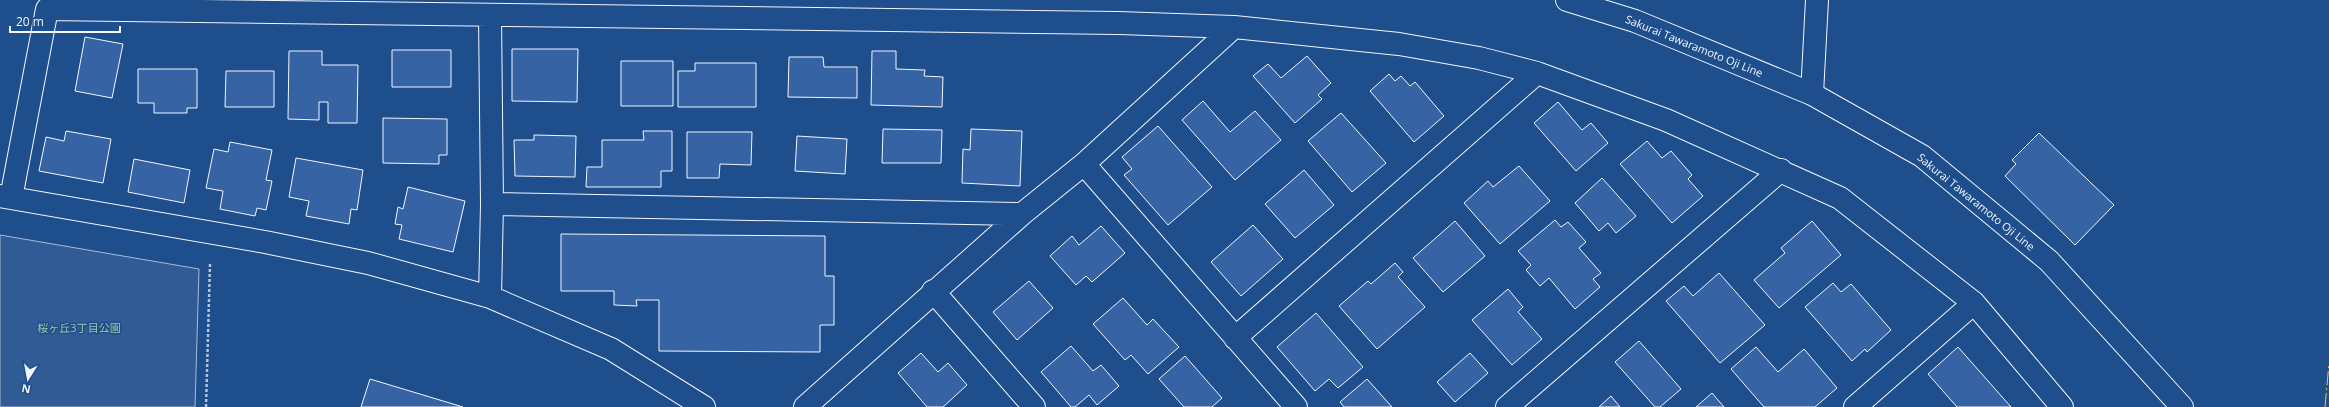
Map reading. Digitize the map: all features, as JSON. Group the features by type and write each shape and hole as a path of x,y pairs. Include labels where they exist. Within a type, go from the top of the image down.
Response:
{"street":[{"name":"Sakurai Tawaramoto Oji Line","path":"1566,0 1635,22 1812,94 1922,156 2049,261 2182,407"},
{"path":"1812,94 1817,0"},
{"path":"704,407 611,349 490,297 368,263 265,242 6,197 47,9 1118,23 1234,27 1399,44 1479,58 1537,73 1666,120 1781,170 1840,198 1974,303 2062,407"},
{"path":"490,15 492,204 490,297"},
{"path":"805,407 933,291 1022,214 1084,164 1234,27"},
{"path":"1235,338 1537,73"},
{"path":"1084,164 1296,407"},
{"path":"1507,407 1781,170"},
{"path":"492,204 1022,214"},
{"path":"933,291 1034,407"},
{"path":"1855,407 1974,303"}],"path":[{"path":"206,407 210,261"}],"shaded area":[{"name":"桜ヶ丘3丁目公園","path":"0,235 199,269 195,407 0,407"}],"building":[{"path":"85,37 123,44 112,98 75,91"},
{"path":"512,49 578,49 577,102 512,101"},
{"path":"392,50 451,50 451,87 392,87"},
{"path":"289,51 322,51 322,65 358,65 357,123 328,123 328,102 319,102 319,120 288,119"},
{"path":"872,51 896,51 896,69 925,70 924,76 943,77 942,107 871,105"},
{"path":"1307,56 1331,83 1318,95 1322,99 1295,123 1253,76 1268,64 1281,78"},
{"path":"789,57 823,57 824,67 857,67 857,98 788,97"},
{"path":"621,61 673,61 673,106 621,106"},
{"path":"695,63 756,63 756,107 678,107 678,71 695,71"},
{"path":"138,69 197,69 197,108 187,108 187,113 154,113 154,103 138,103"},
{"path":"226,71 274,71 274,107 225,107"},
{"path":"1389,74 1395,81 1401,76 1410,86 1415,82 1444,116 1414,142 1370,91"},
{"path":"1203,101 1230,132 1255,111 1281,140 1235,180 1182,120"},
{"path":"1558,102 1582,130 1591,123 1608,143 1576,171 1534,123"},
{"path":"1341,113 1386,163 1352,192 1308,141"},
{"path":"383,118 447,119 447,155 439,155 439,164 383,163"},
{"path":"1158,126 1212,187 1168,225 1124,175 1132,169 1122,157"},
{"path":"883,129 942,130 941,163 882,163"},
{"path":"971,129 1022,131 1020,186 962,183 963,149 970,150"},
{"path":"66,131 111,139 103,183 39,171 46,137 64,141"},
{"path":"643,131 672,131 672,171 661,171 661,187 586,187 587,167 602,167 602,140 644,140"},
{"path":"687,132 752,132 751,165 720,164 719,178 687,178"},
{"path":"2039,133 2114,205 2075,245 2005,176 2016,164 2012,160"},
{"path":"534,135 576,136 575,177 515,176 514,140 534,140"},
{"path":"797,136 847,139 845,174 795,171"},
{"path":"1647,141 1662,158 1671,151 1692,175 1688,179 1703,196 1672,223 1620,164"},
{"path":"230,142 272,150 266,180 272,181 266,210 257,208 255,216 220,209 223,191 206,188 214,149 228,152"},
{"path":"296,158 363,170 357,210 351,209 349,224 306,216 309,201 289,197"},
{"path":"134,159 190,170 184,203 128,192"},
{"path":"1519,166 1550,201 1500,244 1464,203 1488,181 1493,187"},
{"path":"1304,170 1334,205 1295,238 1265,204"},
{"path":"1602,178 1636,216 1616,233 1608,223 1599,231 1575,203"},
{"path":"408,187 465,201 453,252 399,239 402,225 395,224 398,207 403,209"},
{"path":"1555,220 1561,227 1568,222 1586,242 1579,248 1601,273 1593,279 1600,287 1575,309 1549,278 1540,286 1526,270 1531,265 1518,251"},
{"path":"1455,221 1485,256 1443,292 1413,258"},
{"path":"1812,221 1841,255 1779,308 1754,280 1785,253 1781,248"},
{"path":"1253,225 1283,259 1241,296 1211,262"},
{"path":"1101,226 1125,253 1092,282 1086,276 1076,285 1050,256 1072,236 1079,245"},
{"path":"561,234 825,236 825,276 834,276 834,325 820,325 820,352 659,351 659,300 636,300 637,306 614,305 614,291 561,291"},
{"path":"1395,263 1403,272 1398,277 1425,307 1377,349 1339,306 1368,281 1371,284"},
{"path":"1719,273 1765,325 1720,363 1666,301 1684,286 1693,296"},
{"path":"1029,281 1053,308 1017,340 993,312"},
{"path":"1833,283 1841,292 1851,284 1891,330 1867,352 1865,349 1852,361 1805,307"},
{"path":"1508,289 1523,307 1518,312 1542,339 1512,365 1472,320"},
{"path":"1123,298 1147,325 1153,319 1179,347 1148,374 1131,355 1125,360 1093,324"},
{"path":"1316,313 1363,367 1338,388 1329,379 1315,391 1277,347"},
{"path":"1639,341 1681,389 1660,407 1655,407 1615,362"},
{"path":"1071,346 1093,371 1101,365 1119,386 1097,405 1089,395 1075,407 1071,407 1041,372"},
{"path":"1756,347 1778,372 1804,349 1837,388 1815,407 1764,407 1731,369"},
{"path":"1958,347 2011,407 1957,407 1928,374"},
{"path":"921,353 938,372 948,363 967,385 943,407 927,407 898,373"},
{"path":"1470,353 1488,373 1455,402 1437,382"},
{"path":"1185,356 1222,398 1212,407 1184,407 1159,379"},
{"path":"370,379 463,407 361,407"},
{"path":"1367,379 1392,407 1344,407 1340,402"},
{"path":"1712,393 1724,407 1696,407"},
{"path":"1611,396 1620,407 1599,407"}],"power":[{"path":"2325,407 2329,363"}]}
